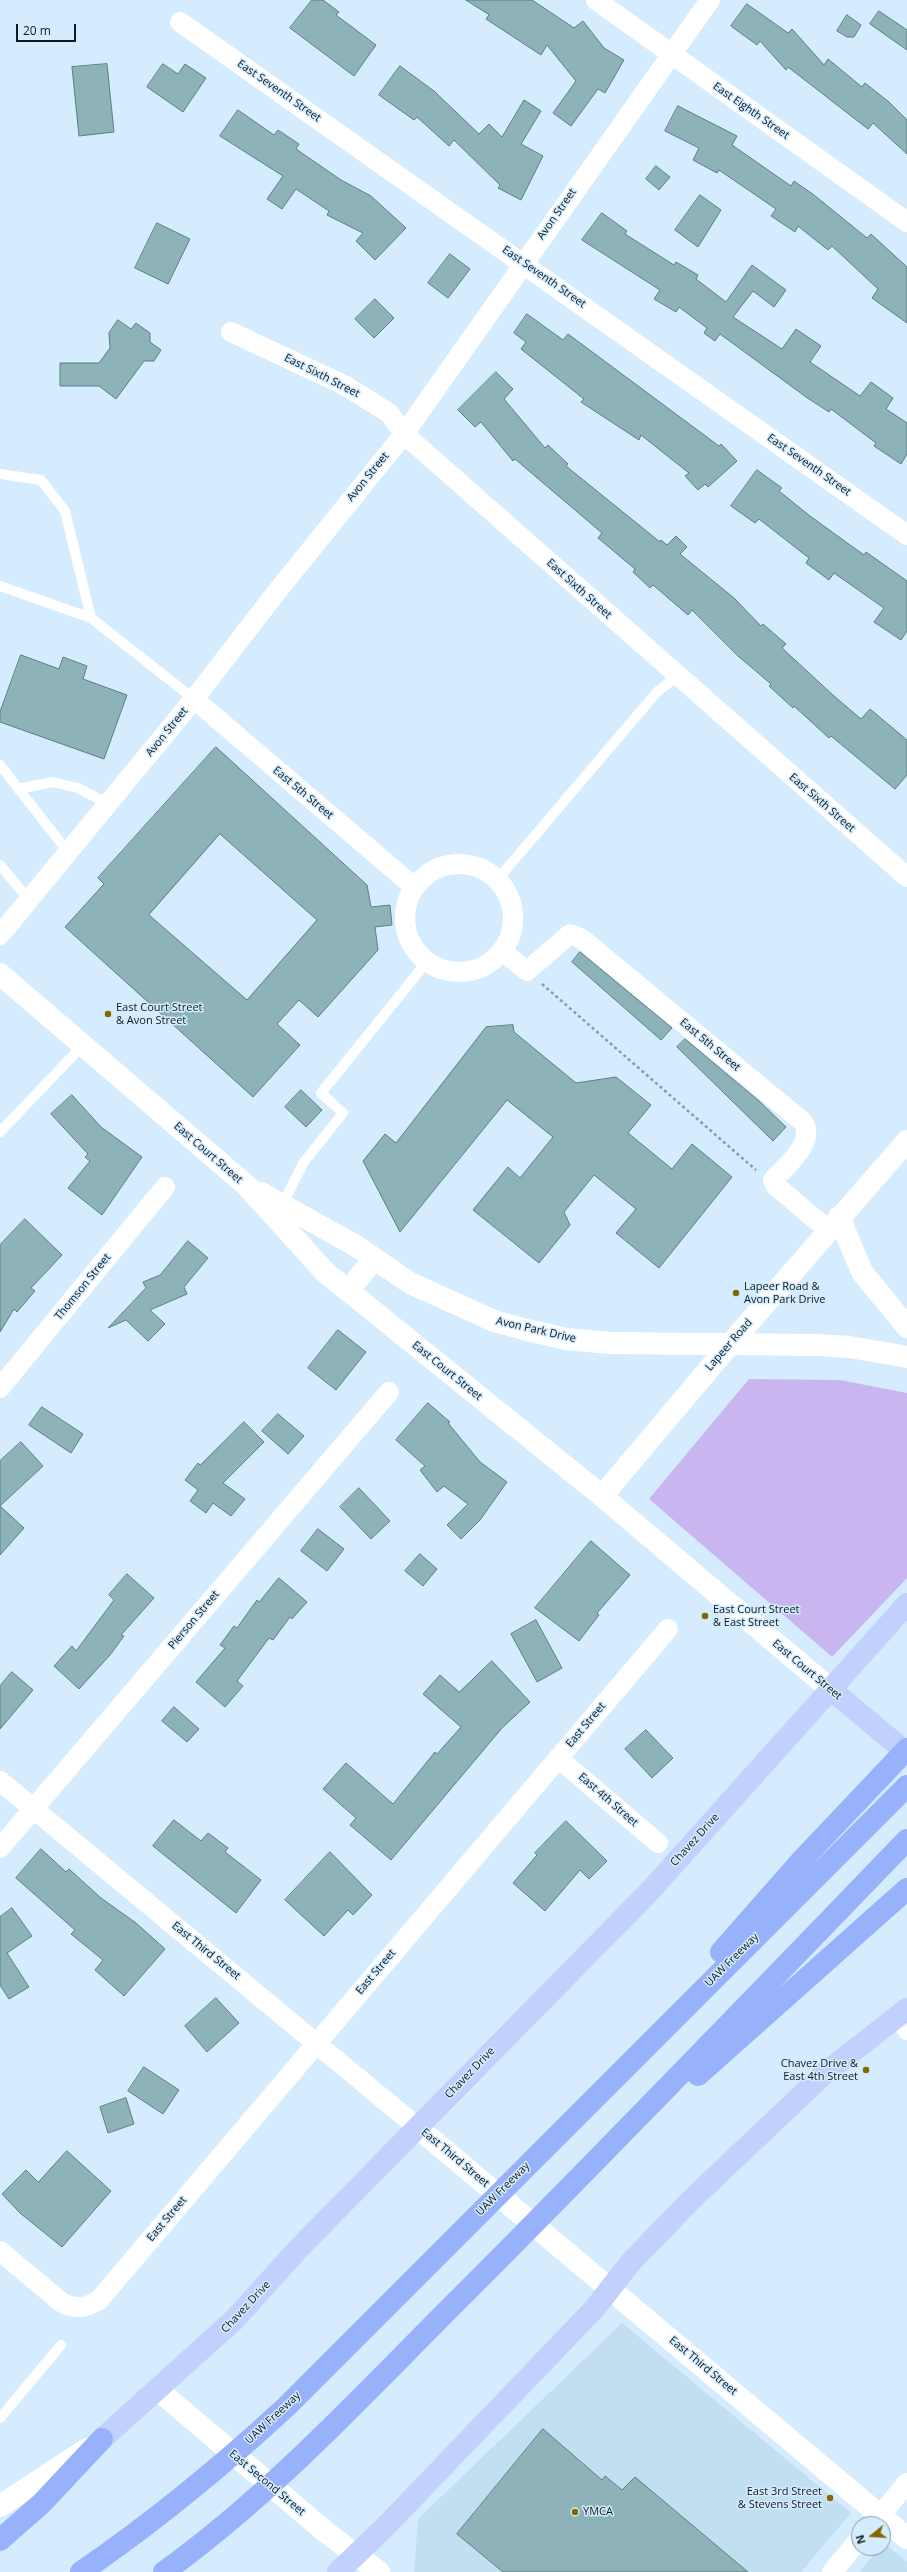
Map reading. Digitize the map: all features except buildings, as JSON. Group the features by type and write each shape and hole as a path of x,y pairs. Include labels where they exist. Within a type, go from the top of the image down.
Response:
{"highway":[{"path":"584,2107 801,1861 907,1749"},
{"name":"UAW Freeway","path":"80,2572 162,2514 211,2475 274,2418 907,1786"},
{"path":"164,2572 240,2512 304,2456 567,2192 907,1840"},
{"path":"567,2192 907,1889"},
{"path":"0,2540 23,2521 102,2439"}],"main road":[{"name":"East Court Street","path":"0,974 246,1185 325,1272 602,1496 907,1753"},
{"name":"Lapeer Road","path":"602,1496 833,1223 907,1141"},
{"name":"Avon Park Drive","path":"246,1185 374,1258 410,1283 494,1321 527,1330 566,1338 611,1343 731,1342 850,1347 907,1357"},
{"path":"833,1223 862,1272 880,1297 907,1327"},
{"path":"348,1291 374,1258"},
{"name":"Chavez Drive","path":"0,2506 102,2439 234,2320 300,2248 417,2127 649,1892 829,1688 907,1604"},
{"path":"338,2572 357,2555 596,2308 631,2262 661,2230 765,2128 825,2073 904,2018"},
{"name":"East Third Street","path":"417,2127 610,2288 871,2516"},
{"name":"East Second Street","path":"158,2390 312,2522 380,2572"},
{"name":"East Third Street","path":"891,2529 907,2538"}],"street":[{"name":"East Eighth Street","path":"596,0 907,222"},
{"name":"Avon Street","path":"0,934 194,699 275,594 404,434 523,262 710,0"},
{"name":"East Seventh Street","path":"180,22 523,262 907,535"},
{"name":"East Sixth Street","path":"231,332 344,384 389,413 404,434 907,877"},
{"name":"East 5th Street","path":"194,699 413,886"},
{"path":"464,863 492,873 497,880 510,896 514,925 503,952 481,969 453,974 426,963 408,941 403,913 413,886 436,868 464,863"},
{"name":"East 5th Street","path":"527,971 570,934 582,939 804,1122 808,1129 808,1138 787,1166 773,1180"},
{"path":"503,952 527,971"},
{"path":"773,1180 776,1186 833,1223"},
{"name":"Thomson Street","path":"0,1388 165,1187"},
{"name":"Pierson Street","path":"0,1848 389,1392"},
{"name":"East Street","path":"0,2251 61,2302 70,2307 80,2308 90,2306 99,2300 668,1629"},
{"name":"East 4th Street","path":"558,1758 658,1843"},
{"name":"East Third Street","path":"0,1781 317,2042 417,2127"},
{"path":"879,2516 907,2483"},
{"path":"832,2572 851,2549"}],"lane":[{"path":"0,474 41,480 65,511 91,618"},
{"path":"0,586 91,618 194,699"},
{"path":"497,880 657,692 677,676"},
{"path":"0,765 68,852"},
{"path":"18,788 53,782 78,788 108,804"},
{"path":"0,865 29,900"},
{"path":"282,1205 304,1162 343,1113 321,1094 426,963"},
{"path":"0,1132 83,1045"},
{"path":"0,2418 62,2345"}],"path":[{"path":"527,971 756,1170 773,1180"}],"shaded area":[{"path":"749,1379 840,1380 907,1393 907,1578 833,1656 831,1656 649,1499"},
{"path":"622,2323 851,2513 801,2572 414,2572 418,2519"},
{"path":"891,2549 907,2562 907,2572 859,2572 873,2556 891,2556"}],"place":[{"name":"East Court Street & Avon Street","path":"108,1014"},
{"name":"Lapeer Road & Avon Park Drive","path":"736,1293"},
{"name":"East Court Street & East Street","path":"705,1616"},
{"name":"Chavez Drive & East 4th Street","path":"866,2070"},
{"name":"East 3rd Street & Stevens Street","path":"830,2498"},
{"name":"YMCA","path":"575,2512"}]}
